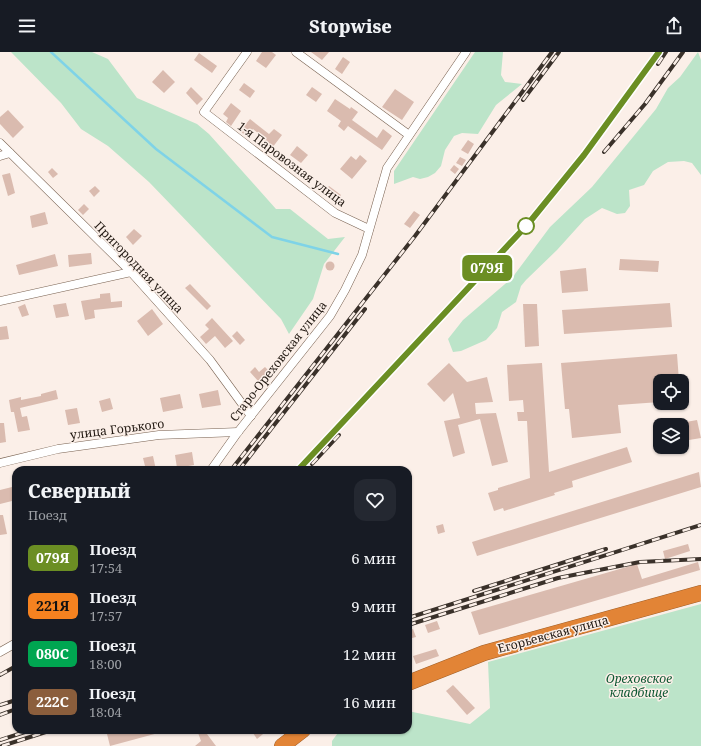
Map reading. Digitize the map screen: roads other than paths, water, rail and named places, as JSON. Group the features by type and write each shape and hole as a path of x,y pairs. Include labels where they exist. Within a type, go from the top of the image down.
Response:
{"highway":[{"name":"Егорьевская улица","path":"412,681 484,653 701,592"},
{"path":"282,746 298,734"}],"street":[{"name":"1-я Паровозная улица","path":"247,52 204,112 335,213 369,229"},
{"path":"296,52 409,135"},
{"name":"Старо-Ореховская улица","path":"214,466 238,432 330,316 345,290 362,255 387,168 466,52"},
{"name":"Пригородная улица","path":"0,143 131,272 210,360 251,416"},
{"path":"0,156 10,154"},
{"path":"0,301 131,272"},
{"name":"улица Горького","path":"0,463 58,449 160,435 238,432"},
{"path":"0,652 12,645"}],"waterway":[{"path":"51,52 156,149 272,237 338,254"}],"railway":[{"path":"234,466 415,236 552,52"},
{"path":"523,100 559,52"},
{"path":"302,466 528,224 584,155 659,52"},
{"path":"658,64 666,52"},
{"path":"604,152 645,104 683,52"},
{"path":"242,466 365,309"},
{"path":"312,464 339,435"},
{"path":"412,617 701,525"},
{"path":"474,591 606,549"},
{"path":"412,624 558,578 640,562 701,559"},
{"path":"0,675 12,668"},
{"path":"0,705 12,701"},
{"path":"0,715 12,710"},
{"path":"0,740 19,734"},
{"path":"2,746 40,734"}],"train":[{"name":"079Я","path":"302,466 528,224 584,155 659,52"}],"park label":[{"name":"Ореховское кладбище","path":"639,685"}]}
